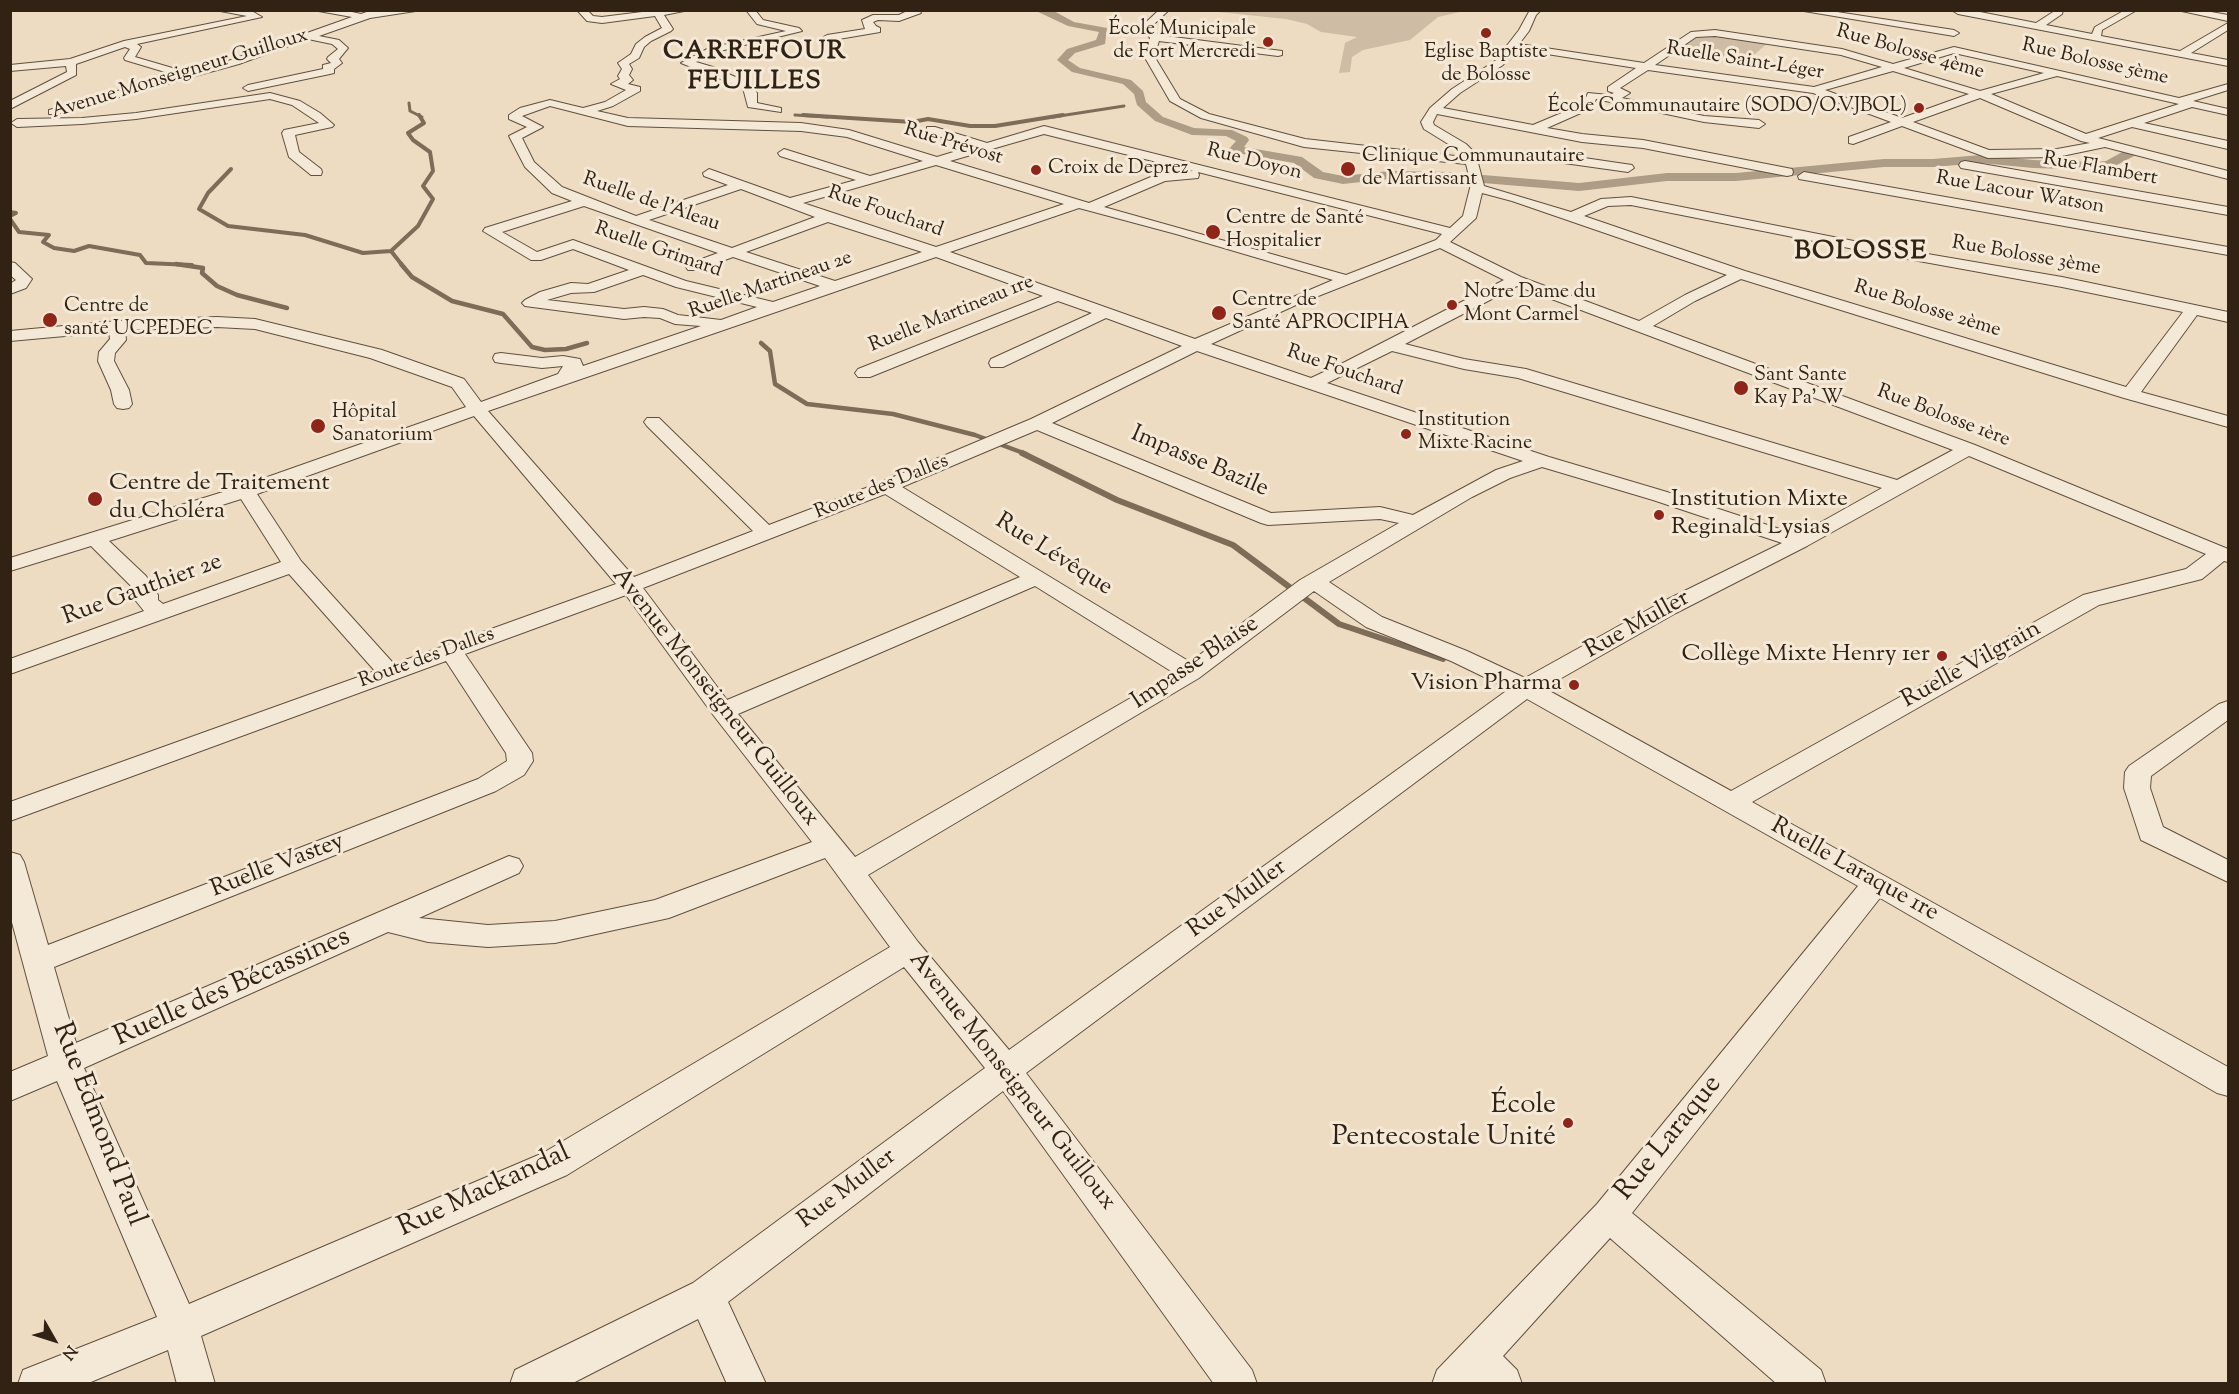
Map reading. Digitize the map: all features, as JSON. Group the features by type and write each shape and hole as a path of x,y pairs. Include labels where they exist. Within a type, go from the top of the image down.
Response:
{"street":[{"path":"219,10 253,14 268,10"},
{"path":"317,10 370,15 418,10"},
{"name":"Avenue Monseigneur Guilloux","path":"18,122 310,37 382,10"},
{"path":"581,10 590,19 602,20 685,10"},
{"path":"750,10 760,22 850,44"},
{"path":"827,38 877,30 868,27 871,26 867,20 874,20 876,17 899,18 916,13 913,10"},
{"path":"1165,10 1147,26 1155,38 1278,53"},
{"path":"1802,10 1955,30"},
{"path":"1836,10 1955,30"},
{"path":"2038,26 2059,12 2056,10"},
{"path":"2096,38 2098,29 2133,10"},
{"path":"2181,10 2229,18"},
{"path":"1814,90 1954,50 1952,42 1958,11 2229,63"},
{"path":"1447,238 1469,219 1477,183 1469,155 1428,127 1427,122 1434,110 1456,91 1499,63 1524,31 1531,12"},
{"path":"584,111 609,104 636,89 616,84 628,80 622,76 627,69 623,63 635,56 640,46 648,39 668,29 662,13"},
{"path":"10,68 71,62 124,44 257,17 253,14"},
{"path":"2182,54 2229,26"},
{"name":"Rue Bolosse 4ème","path":"1610,99 1624,93 1612,89 1695,34 1705,32 1828,49 1892,66 1980,94 2085,138 2229,175"},
{"path":"777,110 752,105 751,93 747,87 709,69 687,63 713,51 807,33"},
{"path":"227,103 232,95 247,88 330,71 327,67 337,63 332,59 339,55 343,48 335,42 310,37"},
{"path":"1155,38 1149,57 1176,101 1205,116 1304,143 1382,153 1557,158 1628,168"},
{"path":"124,44 136,47 129,58 185,75"},
{"name":"Ruelle Saint-Léger","path":"1512,46 1814,90 1988,154 2056,153 2105,143"},
{"name":"Rue Bolosse 5ème","path":"1954,50 2229,112"},
{"path":"71,62 72,73 10,107 18,122 82,121 270,96 296,103 328,125 288,134 293,154 316,172"},
{"path":"1853,140 1980,94 2056,73"},
{"path":"2085,138 2133,123 2229,87"},
{"path":"1537,128 1588,106 1592,95 1704,119 1759,124"},
{"name":"Rue Prévost","path":"537,106 550,103 628,122 819,128 849,134 1084,205 1348,280"},
{"name":"Ruelle de l'Aleau","path":"537,106 513,117 537,127 515,136 529,164 557,190 583,202 837,286"},
{"path":"1434,110 1582,138 1642,144 1787,172"},
{"path":"2133,123 2229,145"},
{"path":"932,130 985,146"},
{"name":"Rue Doyon","path":"1015,137 1044,130 1207,171 1447,238"},
{"path":"1317,132 1469,155"},
{"path":"792,202 1015,137 1038,143"},
{"path":"784,153 870,180"},
{"name":"Rue Flambert","path":"1965,165 2229,211"},
{"path":"1140,171 1163,177 1183,177 1207,171"},
{"name":"Rue Fouchard","path":"709,173 828,217 936,252 1196,345 1542,460 1800,542"},
{"name":"Rue Lacour Watson","path":"1804,176 2229,251"},
{"name":"Ruelle Martineau 2e","path":"10,565 97,540 144,521 246,491 567,377 1163,177"},
{"name":"Rue Bolosse 2ème","path":"1477,183 1740,274 2130,394 2229,422"},
{"path":"637,220 743,184"},
{"name":"Rue Bolosse 3ème","path":"1571,217 1606,202 1631,201 1869,249 2062,282 2229,316"},
{"name":"Ruelle Grimard","path":"583,202 490,231 536,257 573,244 681,284 775,307"},
{"path":"693,267 828,217"},
{"name":"Rue Bolosse 1ère","path":"1447,238 1516,280 1968,449 2225,554"},
{"name":"Route des Dalles","path":"10,812 630,586 886,488 1030,426 1196,345 1293,301 1447,238"},
{"path":"10,266 24,279 21,285 10,290"},
{"path":"642,270 589,289 571,288 545,295 530,303 624,314 663,314 675,318 723,324"},
{"path":"1640,327 1690,298 1740,274"},
{"path":"1313,383 1516,280"},
{"name":"Ruelle Martineau 1re","path":"864,374 1056,296"},
{"path":"2130,394 2193,309"},
{"path":"997,363 1105,313"},
{"name":"Avenue Monseigneur Guilloux","path":"15,339 117,326 217,321 255,324 376,354 458,383 477,410 630,586 723,711 851,872 908,950 1006,1070 1238,1383"},
{"path":"117,326 118,340 107,352 106,361 120,390 123,404"},
{"path":"1391,345 1464,364 1520,373 1898,487"},
{"path":"501,358 542,363 563,361 574,363 576,365 566,372 567,377"},
{"path":"653,422 767,534"},
{"name":"Impasse Bazile","path":"1030,426 1268,519 1380,513 1418,522"},
{"name":"Rue Muller","path":"530,1383 706,1296 1006,1070 1526,688 1668,608 1800,542 1968,449"},
{"name":"Impasse Blaise","path":"851,872 1191,673 1314,581 1503,474 1542,460"},
{"name":"Rue Lévêque","path":"886,488 897,492 1191,673"},
{"path":"246,491 293,565 389,672"},
{"path":"97,540 138,581 151,606 156,610 168,611"},
{"name":"Ruelle Vilgrain","path":"1731,802 2091,600 2194,574 2225,554"},
{"name":"Rue Gauthier 2e","path":"10,667 293,565"},
{"path":"723,711 1037,578"},
{"name":"Ruelle Laraque 1re","path":"1314,581 1338,600 1374,622 1477,664 1526,688 2229,1083"},
{"name":"Ruelle Vastey","path":"39,962 487,785 515,769 520,761 519,753 450,650"},
{"path":"2229,709 2138,772 2137,788 2151,833 2229,872"},
{"path":"389,921 428,931 488,936 555,932 659,910 829,846"},
{"name":"Rue Edmond Paul","path":"10,862 66,1063 180,1327 196,1383"},
{"name":"Ruelle des Bécassines","path":"10,1087 509,866"},
{"name":"Rue Laraque","path":"1451,1383 1490,1370 1609,1215 1876,883"},
{"name":"Rue Mackandal","path":"37,1383 180,1327 555,1164 908,950"},
{"path":"1609,1215 1807,1383"},
{"path":"706,1296 747,1383"}],"shaded area":[{"path":"1485,10 1464,11 1438,17 1410,40 1363,50 1352,57 1350,72 1339,73 1345,43 1357,37 1321,32 1307,24 1286,19 1209,11"},
{"path":"1715,33 1770,41 1747,61 1680,50 1693,35"}],"waterway":[{"path":"1038,10 1048,12 1071,24 1104,30 1101,42 1071,51 1062,60 1076,70 1127,82 1139,93 1141,103 1159,119 1192,131 1228,133 1243,140 1235,149 1298,160 1319,175 1343,180 1389,175 1447,176 1579,187 1667,177 1736,177 1884,163 1933,163 1981,159 2033,164 2096,166 2109,164 2124,155 2132,154"},
{"path":"409,103 410,111 419,116"},
{"path":"1053,117 1124,106"},
{"path":"795,115 828,117"},
{"path":"803,115 912,122 928,119 970,126 995,126 1063,115"},
{"path":"391,251 418,226 433,199 423,186 433,171 430,152 413,140 408,133 424,123 419,116"},
{"path":"231,169 208,193 199,209 228,226 305,235 363,253 391,251"},
{"path":"10,212 16,213 10,216"},
{"path":"10,219 19,232 49,235 43,242 54,248 74,251 89,246 140,255 146,263 179,264"},
{"path":"391,251 402,265"},
{"path":"179,264 192,265"},
{"path":"179,264 203,268 202,273 217,286 237,295 287,308"},
{"path":"401,264 412,277 452,301 503,314 532,347 545,350 566,349 587,343"},
{"path":"761,343 770,351 775,384 807,404 893,414 975,435 1026,454"},
{"path":"1022,453 1117,500 1233,545 1339,624 1443,659"}],"place":[{"name":"Eglise Baptiste de Bolosse","path":"1486,33"},
{"name":"École Municipale de Fort Mercredi","path":"1268,42"},
{"name":"École Communautaire (SODO/O.VJBOL)","path":"1919,108"},
{"name":"Clinique Communautaire de Martissant","path":"1348,169"},
{"name":"Croix de Deprez","path":"1036,170"},
{"name":"Centre de Santé Hospitalier","path":"1213,232"},
{"name":"Notre Dame du Mont Carmel","path":"1452,305"},
{"name":"Centre de Santé APROCIPHA","path":"1219,313"},
{"name":"Centre de santé UCPEDEC","path":"50,320"},
{"name":"Sant Sante Kay Pa' W","path":"1741,388"},
{"name":"Hôpital Sanatorium","path":"318,426"},
{"name":"Institution Mixte Racine","path":"1406,434"},
{"name":"Centre de Traitement du Choléra","path":"95,499"},
{"name":"Institution Mixte Reginald Lysias","path":"1659,515"},
{"name":"Collège Mixte Henry 1er","path":"1942,656"},
{"name":"Vision Pharma","path":"1574,685"},
{"name":"École Pentecostale Unité","path":"1568,1123"}],"district":[{"name":"CARREFOUR FEUILLES","path":"755,69"},
{"name":"BOLOSSE","path":"1861,254"}]}
